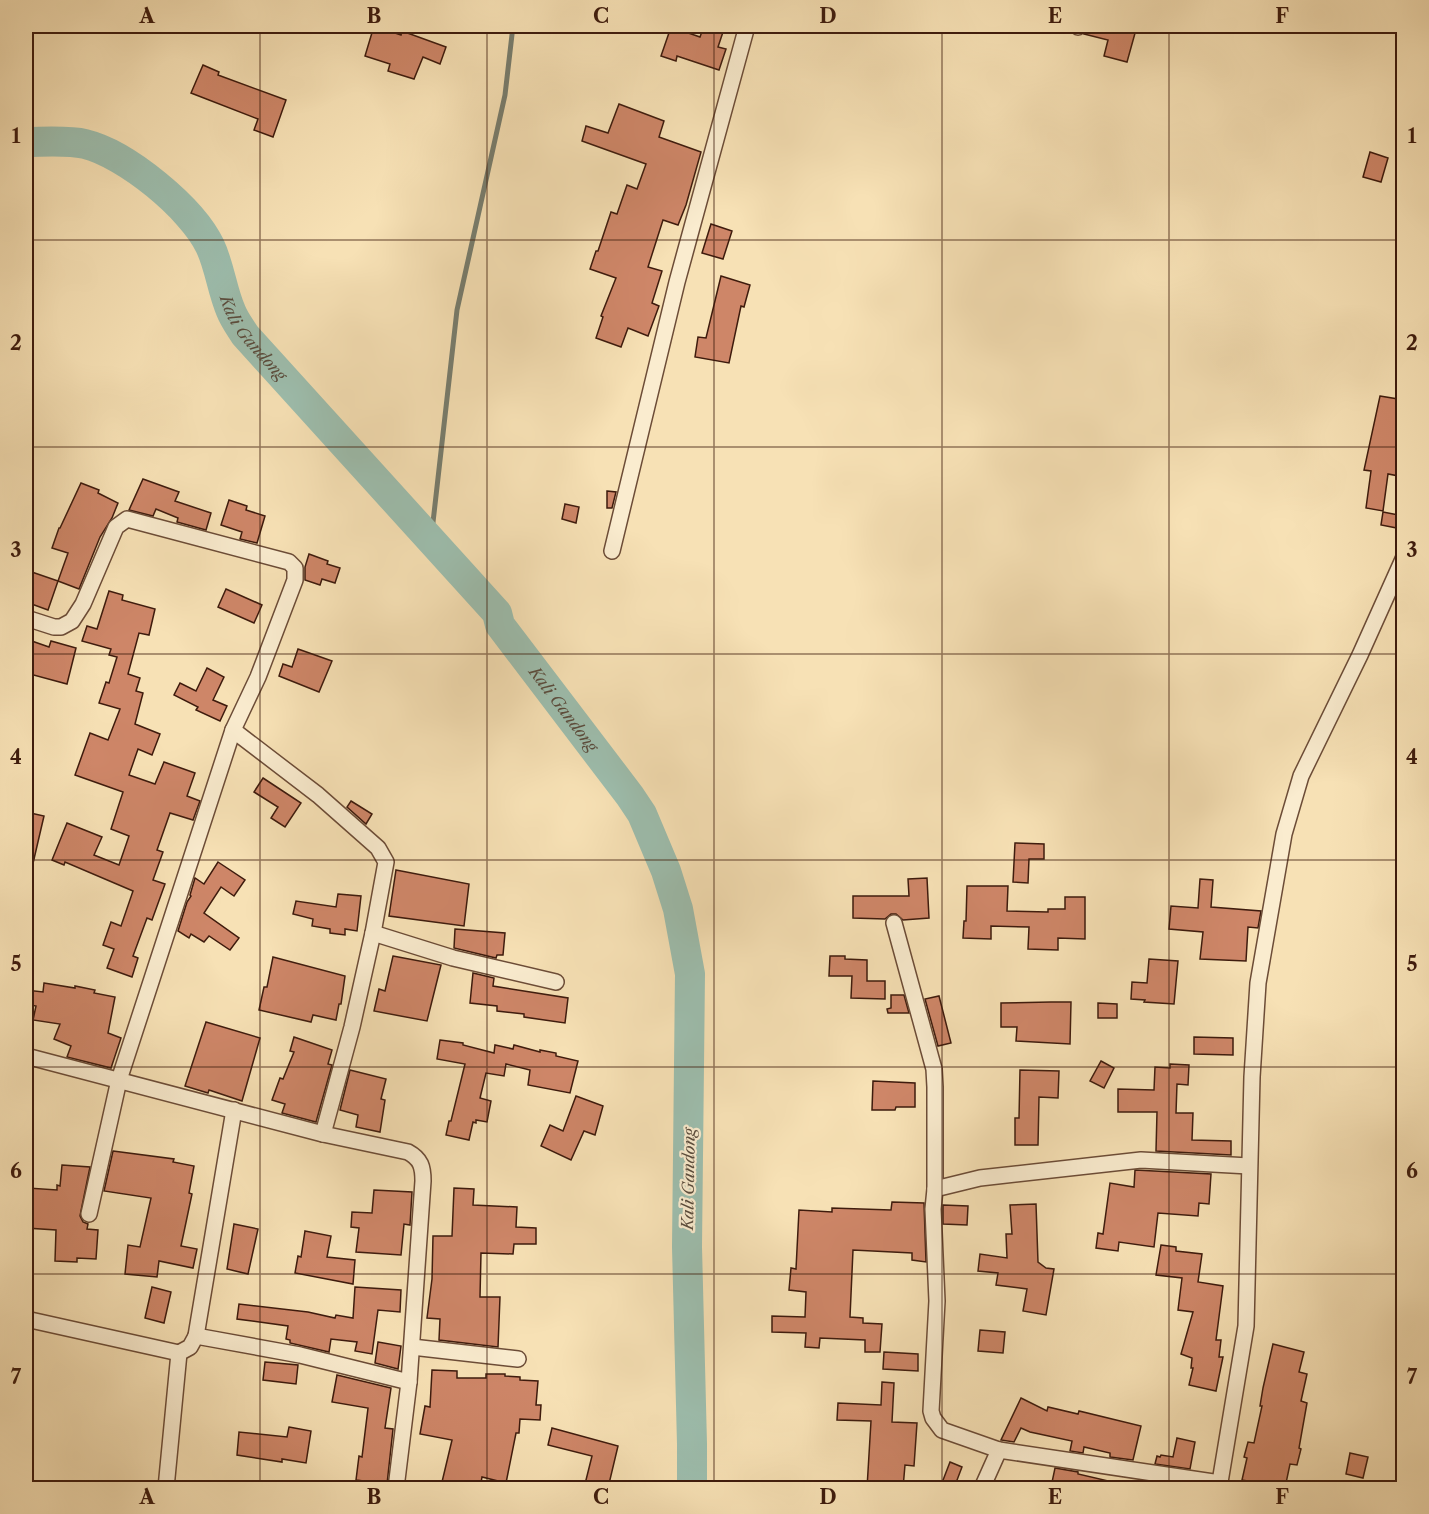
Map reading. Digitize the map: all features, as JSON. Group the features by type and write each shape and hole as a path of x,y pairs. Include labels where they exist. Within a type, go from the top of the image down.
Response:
{"street":[{"path":"612,551 677,282 747,26"},
{"path":"26,618 54,627 61,627 72,621 82,604 116,527 127,519 289,562 295,568 295,580 258,677 233,730 118,1080 89,1214"},
{"path":"894,924 934,1069 936,1087 933,1209 937,1301 931,1411 933,1418 942,1430 999,1450 1219,1486 1246,1326 1252,1077 1258,983 1284,834 1301,776 1360,655 1404,557"},
{"path":"233,730 318,795 378,848 386,862 352,1027 323,1134"},
{"path":"373,933 453,958 556,982"},
{"path":"26,1056 323,1134 408,1152 416,1156 423,1173 412,1347 396,1488"},
{"path":"26,1319 179,1353 190,1347 196,1336 234,1110"},
{"path":"935,1189 980,1178 1142,1160 1249,1166"},
{"path":"196,1336 300,1355 409,1382"},
{"path":"412,1347 518,1359"},
{"path":"166,1488 179,1353"},
{"path":"982,1488 999,1450"}],"building":[{"path":"374,26 401,35 402,31 446,47 440,64 423,57 414,79 388,71 390,64 365,56"},
{"path":"704,26 724,29 718,47 726,49 719,70 677,56 676,61 661,56 671,27 700,37"},
{"path":"1088,26 1137,26 1127,62 1104,56 1108,40 1084,34"},
{"path":"203,65 219,72 218,75 286,100 273,137 254,130 258,119 191,93"},
{"path":"619,104 664,121 659,137 701,152 678,225 663,220 648,267 662,271 652,303 659,306 648,336 628,328 621,347 596,338 603,317 601,316 616,278 590,269 611,212 617,214 627,185 637,189 646,164 582,141 586,126 608,133"},
{"path":"1370,152 1388,158 1381,182 1363,177"},
{"path":"711,224 732,231 723,259 702,253"},
{"path":"721,276 750,285 744,307 741,306 729,363 695,357 698,337 706,338"},
{"path":"1380,396 1404,400 1404,477 1388,474 1383,511 1366,508 1371,471 1364,470"},
{"path":"143,479 179,492 175,501 211,513 206,530 177,522 178,518 156,509 153,516 129,510"},
{"path":"81,483 99,490 98,493 118,503 100,537 79,589 58,581 68,553 52,548"},
{"path":"607,491 616,492 612,508 607,508"},
{"path":"229,500 247,506 246,510 265,516 257,543 240,539 242,532 221,525"},
{"path":"565,504 579,507 576,523 562,519"},
{"path":"1383,512 1404,516 1402,529 1381,525"},
{"path":"309,554 340,568 335,583 322,579 320,585 305,580 305,567"},
{"path":"26,570 58,581 48,610 26,602"},
{"path":"226,589 262,605 254,623 218,607"},
{"path":"109,591 123,595 122,600 155,609 149,635 139,633 128,674 140,678 136,691 143,693 135,724 160,734 152,755 138,749 129,775 155,784 164,762 195,773 187,796 200,801 193,820 170,813 157,850 163,852 153,880 165,884 152,920 147,918 133,956 138,958 132,977 107,968 114,949 103,945 111,922 121,926 133,891 65,862 64,865 52,860 67,823 102,837 94,855 119,865 129,836 111,829 123,792 75,775 90,733 108,740 120,709 99,703 106,682 109,683 117,657 109,655 111,649 82,641 87,626 97,629"},
{"path":"26,639 49,647 51,641 76,648 67,684 26,673"},
{"path":"298,649 332,661 319,692 279,676 283,664 292,667"},
{"path":"207,668 224,677 213,700 227,706 220,721 196,710 198,707 174,695 180,683 196,691"},
{"path":"263,778 301,803 285,827 271,818 278,807 254,792"},
{"path":"351,801 372,814 366,824 347,807"},
{"path":"26,812 44,816 31,872 26,872"},
{"path":"1015,843 1044,844 1044,859 1029,859 1028,883 1013,882"},
{"path":"218,862 245,880 234,896 221,887 204,913 239,938 230,950 209,936 204,942 191,934 189,938 178,931 195,878 204,884"},
{"path":"396,870 469,884 464,926 389,916"},
{"path":"927,878 929,918 903,920 896,914 891,914 885,919 853,918 853,896 909,896 908,879"},
{"path":"1200,879 1213,880 1211,907 1261,911 1258,928 1248,927 1246,961 1200,959 1203,932 1169,929 1171,906 1198,908"},
{"path":"967,886 1008,886 1007,911 1048,912 1048,909 1065,909 1065,897 1085,897 1085,939 1058,938 1058,950 1028,949 1029,927 991,926 991,939 963,938"},
{"path":"338,894 361,896 357,931 345,929 345,935 330,933 330,929 312,926 313,919 293,914 296,901 336,907"},
{"path":"455,929 505,933 503,955 497,955 496,958 454,948"},
{"path":"393,956 441,965 427,1021 374,1011 379,989 385,991"},
{"path":"830,956 867,960 867,981 885,981 885,999 851,998 852,976 829,976"},
{"path":"273,957 345,976 336,1020 313,1015 311,1022 259,1010 264,987 267,987"},
{"path":"1149,959 1178,961 1174,1004 1131,999 1132,982 1147,983"},
{"path":"473,973 494,978 493,986 568,998 565,1023 497,1011 497,1006 470,1003"},
{"path":"44,983 75,988 75,986 115,997 108,1033 121,1038 111,1068 67,1057 71,1046 54,1039 60,1024 33,1020 36,1006 26,1004 26,990 43,992"},
{"path":"891,995 904,995 909,1013 888,1013 887,1009 891,1008"},
{"path":"939,996 951,1043 938,1046 925,999"},
{"path":"1071,1002 1070,1044 1016,1041 1017,1027 1001,1027 1001,1003"},
{"path":"1098,1003 1117,1004 1117,1018 1098,1018"},
{"path":"206,1022 260,1038 242,1101 209,1090 208,1093 185,1086"},
{"path":"294,1037 332,1050 328,1064 332,1065 316,1122 282,1113 285,1104 272,1100 280,1078 283,1079 294,1052 290,1051"},
{"path":"1194,1037 1233,1038 1233,1055 1194,1054"},
{"path":"440,1040 463,1043 463,1045 494,1053 495,1045 513,1049 514,1045 540,1052 540,1050 556,1053 556,1056 578,1061 570,1093 528,1085 530,1070 506,1064 504,1076 486,1073 480,1098 491,1101 487,1122 476,1120 476,1123 473,1122 469,1140 446,1135 465,1064 437,1059"},
{"path":"1101,1061 1114,1068 1104,1088 1090,1081"},
{"path":"1170,1064 1189,1065 1188,1085 1177,1084 1176,1113 1193,1113 1192,1140 1231,1141 1231,1155 1156,1151 1157,1112 1118,1112 1118,1089 1154,1090 1155,1067 1170,1068"},
{"path":"350,1070 386,1079 381,1099 385,1100 380,1132 356,1127 358,1115 340,1110"},
{"path":"1020,1070 1059,1071 1058,1098 1039,1097 1038,1145 1015,1145 1015,1118 1019,1118"},
{"path":"873,1081 915,1083 915,1107 872,1110"},
{"path":"576,1096 603,1106 595,1135 584,1131 571,1160 541,1146 550,1125 563,1131"},
{"path":"113,1151 174,1159 173,1162 194,1166 189,1193 192,1194 181,1246 197,1249 193,1268 159,1261 157,1277 125,1274 128,1245 140,1247 151,1198 104,1191"},
{"path":"62,1165 90,1167 80,1216 83,1222 88,1224 87,1229 98,1230 96,1259 77,1258 77,1262 55,1261 56,1230 26,1228 28,1188 57,1190 57,1185 60,1186"},
{"path":"1135,1170 1211,1174 1209,1204 1199,1203 1198,1216 1158,1213 1154,1247 1119,1242 1118,1251 1096,1248 1098,1233 1103,1234 1110,1183 1134,1187"},
{"path":"454,1188 474,1189 473,1205 517,1207 516,1227 536,1228 536,1244 514,1244 513,1254 481,1253 480,1297 500,1297 498,1347 439,1340 440,1319 427,1318 432,1279 433,1236 452,1236"},
{"path":"374,1190 412,1192 410,1225 404,1224 401,1255 356,1252 359,1228 351,1227 352,1212 372,1213"},
{"path":"892,1202 924,1203 926,1262 912,1260 912,1253 853,1250 850,1317 863,1318 863,1323 882,1324 880,1352 865,1352 865,1340 820,1338 819,1348 805,1347 806,1333 772,1332 772,1316 805,1317 806,1292 789,1290 791,1268 796,1269 799,1210 832,1212 832,1208 891,1210"},
{"path":"1036,1204 1038,1262 1046,1268 1054,1269 1046,1315 1023,1311 1027,1289 996,1285 998,1273 978,1271 980,1254 1007,1258 1006,1234 1012,1234 1010,1205"},
{"path":"943,1205 968,1206 967,1225 943,1224"},
{"path":"234,1224 258,1229 248,1274 227,1269"},
{"path":"305,1231 331,1236 327,1257 355,1260 353,1284 295,1273 298,1256 301,1257"},
{"path":"1161,1245 1176,1247 1176,1251 1202,1254 1198,1282 1223,1286 1216,1340 1221,1340 1219,1357 1223,1357 1216,1391 1189,1385 1193,1368 1191,1368 1192,1358 1181,1354 1193,1312 1178,1310 1182,1278 1156,1275"},
{"path":"152,1287 171,1292 164,1323 145,1318"},
{"path":"355,1287 401,1290 400,1312 378,1310 372,1354 355,1351 357,1342 331,1339 329,1352 290,1343 290,1340 286,1339 288,1326 237,1319 239,1304 308,1312 335,1318 336,1315 353,1318"},
{"path":"980,1330 1005,1332 1003,1353 978,1351"},
{"path":"378,1342 401,1346 398,1369 375,1363"},
{"path":"1273,1344 1304,1352 1299,1372 1307,1374 1301,1401 1307,1403 1299,1448 1301,1449 1297,1465 1290,1464 1285,1488 1242,1480 1248,1442 1254,1443"},
{"path":"884,1352 918,1354 918,1371 883,1369"},
{"path":"265,1362 298,1365 296,1384 263,1380"},
{"path":"432,1370 457,1371 457,1378 486,1378 486,1374 505,1374 505,1376 520,1377 520,1380 538,1381 536,1405 541,1405 540,1420 520,1419 519,1433 516,1433 506,1483 482,1477 480,1488 447,1488 448,1483 442,1482 452,1440 420,1434 425,1406 430,1407"},
{"path":"337,1375 391,1388 385,1428 393,1429 387,1484 356,1480 359,1456 362,1457 368,1408 332,1402"},
{"path":"882,1382 894,1383 892,1422 917,1423 914,1466 905,1465 903,1488 867,1488 871,1421 837,1420 838,1403 881,1405"},
{"path":"1021,1398 1047,1411 1048,1407 1078,1414 1079,1411 1141,1426 1133,1460 1110,1457 1110,1453 1084,1447 1083,1453 1070,1451 1072,1441 1021,1428 1014,1442 1001,1440"},
{"path":"289,1427 311,1431 306,1463 237,1455 239,1432 287,1437"},
{"path":"552,1428 618,1446 608,1488 584,1488 592,1456 548,1445"},
{"path":"1177,1438 1195,1442 1190,1469 1155,1464 1157,1456 1173,1457"},
{"path":"1350,1453 1368,1457 1363,1478 1346,1474"},
{"path":"950,1462 962,1467 954,1488 940,1488"},
{"path":"1055,1468 1117,1483 1116,1488 1051,1487"},
{"path":"1151,1483 1186,1488 1150,1488"}],"waterway":[{"path":"431,540 457,310 505,95 513,26"},
{"name":"Kali Gandong","path":"26,142 71,142 101,150 119,159 156,184 189,215 210,246 228,303 245,335 497,613 500,625 642,814 666,871 678,909 690,974 687,1247 692,1488"}]}
